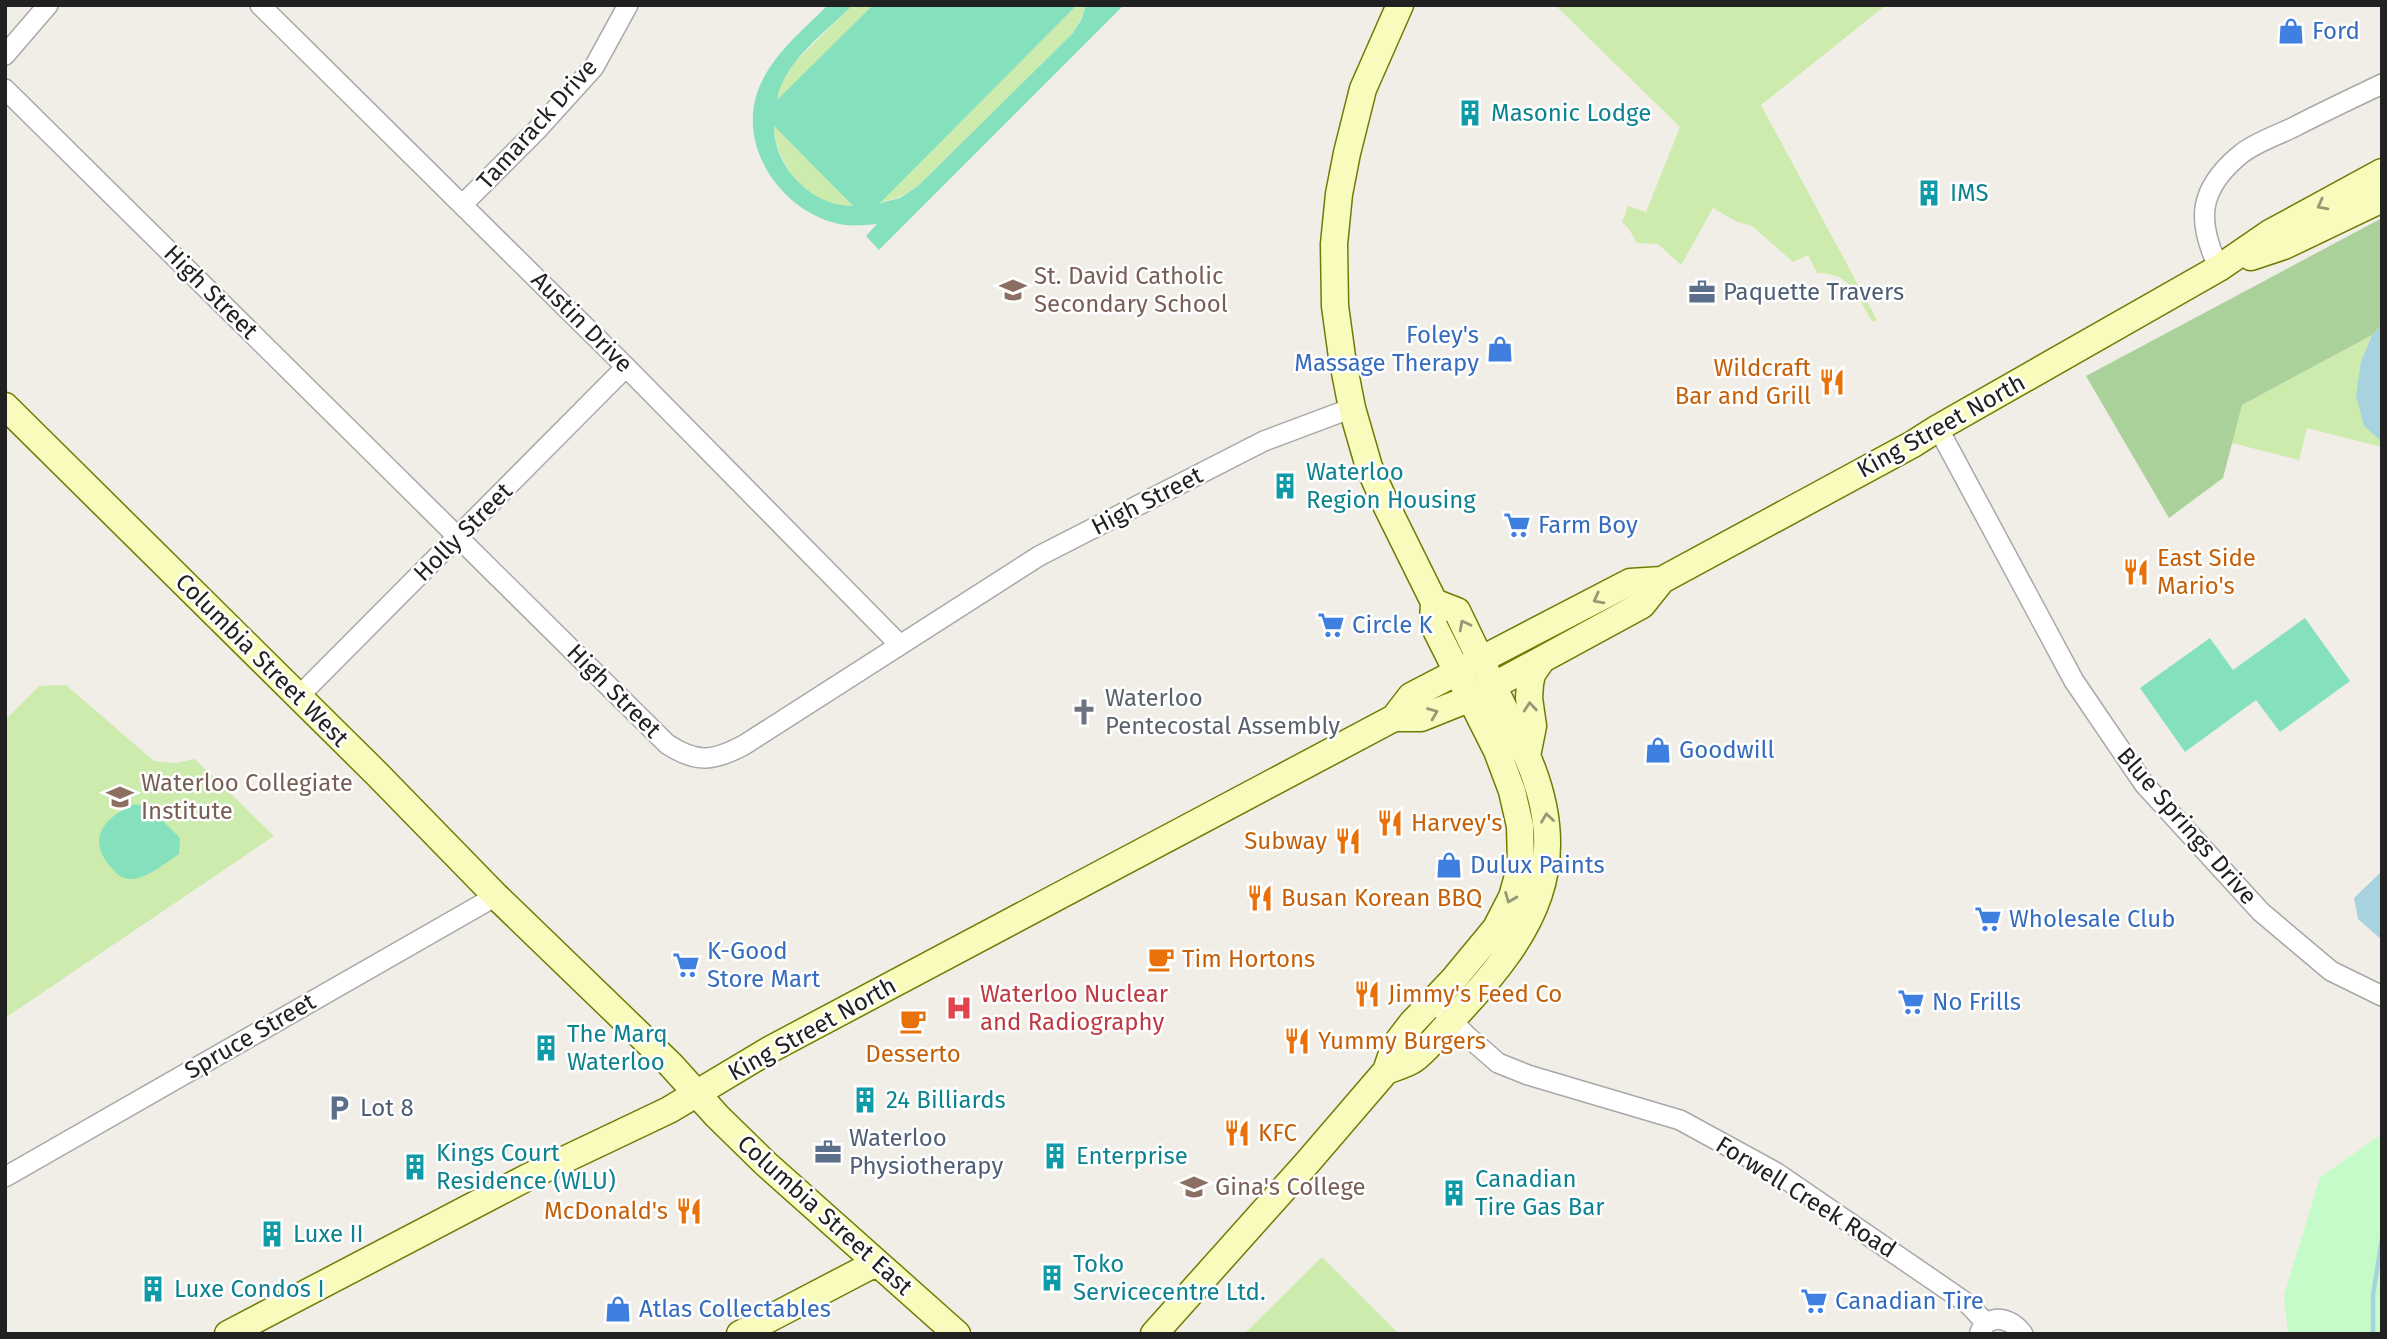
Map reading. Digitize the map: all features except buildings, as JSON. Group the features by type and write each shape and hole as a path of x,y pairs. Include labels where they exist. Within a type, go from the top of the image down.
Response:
{"main road":[{"path":"1154,1334 1386,1071 1395,1045 1496,928 1512,897 1521,865 1520,827 1512,791 1497,751 1433,624 1434,602 1369,467 1352,408 1342,356 1335,306 1334,244 1339,194 1363,89 1400,5"},
{"name":"King Street North","path":"1394,718 1421,718 1471,698 1643,605 1662,580 1913,444 2220,268 2270,233 2382,172"},
{"name":"King Street North","path":"2220,268 2284,246 2382,199"},
{"name":"Columbia Street West","path":"5,406 299,696 496,896 662,1056 696,1093"},
{"name":"King Street North","path":"228,1334 527,1177 669,1110 781,1044 1394,718 1411,696 1630,582 1662,580"},
{"path":"1386,1071 1413,1061 1473,997 1524,929 1543,882 1548,857 1549,830 1538,780 1457,611 1434,602"},
{"path":"1527,756 1533,726 1530,684 1532,674 1541,660"},
{"name":"Columbia Street East","path":"696,1093 765,1163 957,1334"},
{"path":"740,1334 876,1263"}],"street":[{"path":"5,55 48,5"},
{"name":"Austin Drive","path":"260,5 626,366 899,644"},
{"name":"Tamarack Drive","path":"463,204 536,131 594,67 628,5"},
{"path":"2220,268 2208,246 2204,230 2205,202 2217,178 2243,153 2382,84"},
{"name":"High Street","path":"5,89 667,744 697,759 727,754 744,745 1039,556 1264,441 1352,408"},
{"name":"Holly Street","path":"299,696 626,366"},
{"name":"Blue Springs Drive","path":"1938,428 2074,681 2144,784 2261,912 2331,971 2382,996"},
{"name":"Spruce Street","path":"5,1177 496,896"},
{"name":"Forwell Creek Road","path":"1433,1001 1498,1063 1528,1075 1680,1120 1777,1173 1968,1304 1982,1328 1993,1319 2003,1320 2017,1326 2023,1334"}],"green space":[{"path":"828,5 853,5 797,60 781,86 777,100 873,5 1077,5 880,203 900,198 918,186 1073,33 1086,5 1124,5 879,250 866,236 877,224 845,225 824,219 804,209 786,195 772,178 754,137 753,115 757,93 770,67","holes":["774,126 853,206 823,199 798,181 780,156"]},
{"path":"853,5 873,5 776,102 781,83 793,64"},
{"path":"1077,5 1086,5 1086,9 1073,33 918,186 900,197 878,203"},
{"path":"1555,5 1886,5 1761,105 1877,320 1872,322 1846,281 1829,274 1817,273 1808,255 1793,262 1752,226 1737,222 1713,208 1681,265 1658,244 1637,243 1622,222 1628,206 1646,212 1680,127"},
{"path":"773,125 854,207 822,200 798,182 782,157"},
{"path":"2382,218 2382,325 2372,335 2242,405 2223,478 2169,518 2086,376"},
{"path":"2372,335 2361,361 2364,426 2382,442 2382,447 2307,428 2299,460 2232,443 2242,405"},
{"path":"2305,618 2350,681 2280,732 2256,700 2185,752 2140,688 2210,638 2233,670"},
{"name":"Waterloo Collegiate Institute","path":"66,685 154,761 176,763 195,759 274,836 5,1018 5,720 39,686"},
{"path":"135,804 149,807 180,838 179,854 150,873 127,879 109,865 99,845 103,828 108,821"},
{"path":"2382,1134 2382,1334 2288,1334 2284,1295 2320,1177"},
{"path":"1322,1257 1399,1334 1244,1334"}],"water":[{"path":"2382,325 2382,442 2364,426 2356,396 2361,361 2372,335"},
{"path":"2382,871 2382,940 2358,919 2354,898"}],"waterway":[{"path":"2373,1334 2373,1295 2382,1239"}],"place":[{"name":"Ford","path":"2291,31"},
{"name":"Masonic Lodge","path":"1470,113"},
{"name":"IMS","path":"1929,193"},
{"name":"St. David Catholic Secondary School","path":"1013,290"},
{"name":"Paquette Travers","path":"1702,292"},
{"name":"Foley's Massage Therapy","path":"1500,349"},
{"name":"Wildcraft Bar and Grill","path":"1832,382"},
{"name":"Waterloo Region Housing","path":"1285,486"},
{"name":"Farm Boy","path":"1517,525"},
{"name":"East Side Mario's","path":"2136,572"},
{"name":"Circle K","path":"1331,625"},
{"name":"Waterloo Pentecostal Assembly","path":"1084,712"},
{"name":"Goodwill","path":"1658,750"},
{"name":"Waterloo Collegiate Institute","path":"120,797"},
{"name":"Harvey's","path":"1390,823"},
{"name":"Subway","path":"1348,841"},
{"name":"Dulux Paints","path":"1449,865"},
{"name":"Busan Korean BBQ","path":"1260,898"},
{"name":"Wholesale Club","path":"1988,919"},
{"name":"Tim Hortons","path":"1161,959"},
{"name":"K-Good Store Mart","path":"686,965"},
{"name":"Jimmy's Feed Co","path":"1367,994"},
{"name":"No Frills","path":"1911,1002"},
{"name":"Waterloo Nuclear and Radiography","path":"959,1008"},
{"name":"Desserto","path":"913,1021"},
{"name":"Yummy Burgers","path":"1297,1041"},
{"name":"The Marq Waterloo","path":"546,1048"},
{"name":"24 Billiards","path":"865,1100"},
{"name":"Lot 8","path":"339,1108"},
{"name":"KFC","path":"1237,1133"},
{"name":"Waterloo Physiotherapy","path":"828,1152"},
{"name":"Enterprise","path":"1055,1156"},
{"name":"Kings Court Residence (WLU)","path":"415,1167"},
{"name":"Gina's College","path":"1194,1187"},
{"name":"Canadian Tire Gas Bar","path":"1454,1193"},
{"name":"McDonald's","path":"689,1211"},
{"name":"Luxe II","path":"272,1234"},
{"name":"Toko Servicecentre Ltd.","path":"1052,1278"},
{"name":"Luxe Condos I","path":"153,1289"},
{"name":"Canadian Tire","path":"1814,1301"},
{"name":"Atlas Collectables","path":"618,1309"}]}
